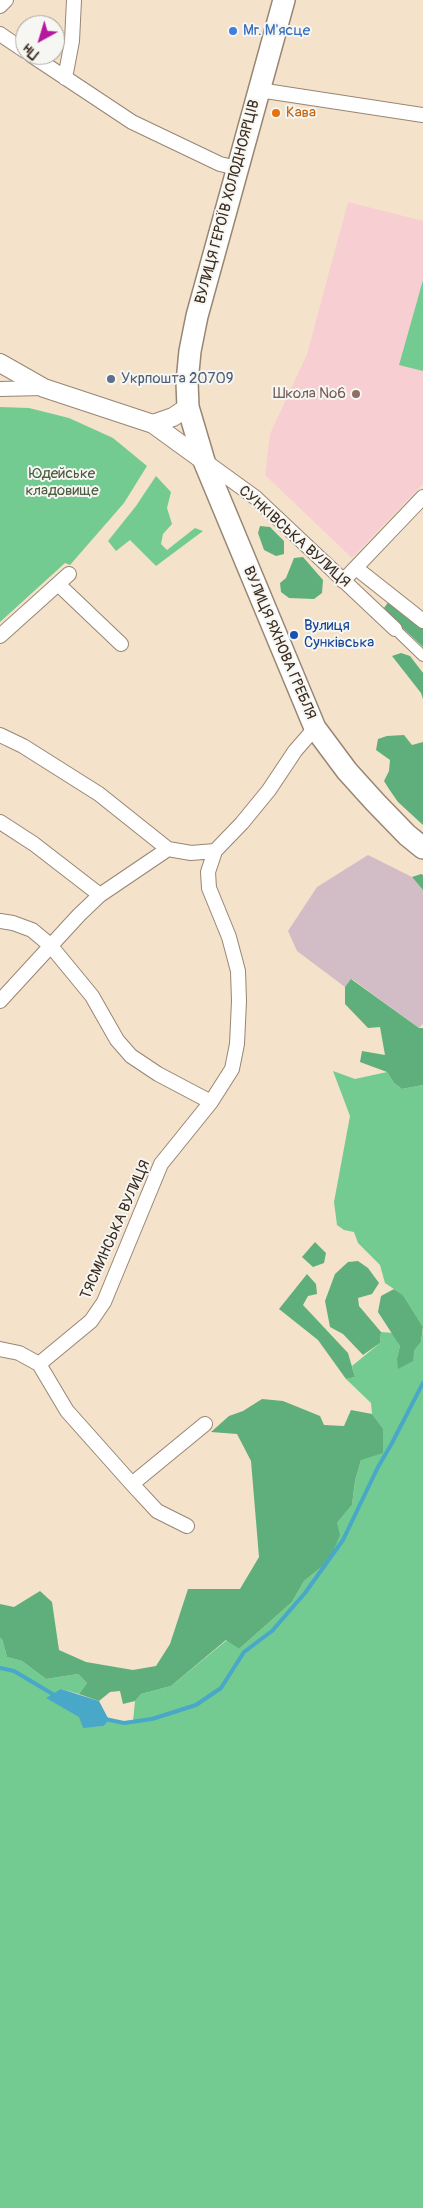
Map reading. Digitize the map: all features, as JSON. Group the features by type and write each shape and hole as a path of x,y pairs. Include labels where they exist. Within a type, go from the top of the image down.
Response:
{"main road":[{"name":"ВУЛИЦЯ ГЕРОЇВ ХОЛОДНОЯРЦІВ","path":"188,407 189,359 197,316 284,0"},
{"name":"ВУЛИЦЯ ЯХНОВА ГРЕБЛЯ","path":"188,407 204,460 298,692 315,728 347,771 415,841"}],"street":[{"path":"0,6 6,0"},
{"path":"65,78 72,41 74,0"},
{"path":"0,34 15,44"},
{"path":"46,65 132,122 220,164 237,168"},
{"path":"259,90 423,115"},
{"name":"СУНКІВСЬКА ВУЛИЦЯ","path":"0,362 44,388 153,424 256,498 395,630"},
{"path":"0,389 44,388"},
{"path":"153,424 174,417 188,407"},
{"path":"343,581 423,496"},
{"name":"СУНКІВСЬКА ВУЛИЦЯ","path":"356,568 423,621"},
{"path":"0,636 69,574"},
{"path":"58,584 121,644"},
{"path":"395,630 423,656"},
{"name":"ТЯСМИНСЬКА ВУЛИЦЯ","path":"38,1364 91,1321 104,1302 161,1164 211,1102 232,1069 237,1044 238,971 228,937 209,888 208,872 215,851 252,810 315,728"},
{"path":"0,735 23,746 99,794 168,849 191,853 215,851"},
{"path":"0,822 34,844 100,895"},
{"path":"0,1001 100,895 168,849"},
{"path":"191,853 208,872"},
{"path":"0,921 14,923 32,930 50,946 92,996 116,1040 131,1056 158,1074 211,1102"},
{"path":"0,1349 19,1353 38,1364 67,1411 157,1512 187,1526"},
{"path":"132,1484 205,1424"}],"shaded area":[{"name":"Школа №6","path":"348,202 423,221 423,484 352,558 265,475 270,434 307,354"},
{"path":"368,855 412,877 423,890 423,1024 419,1028 352,979 345,987 297,951 288,931 317,887"}],"green space":[{"path":"423,280 423,371 399,365"},
{"name":"Юдейське кладовище","path":"0,407 29,408 69,418 113,438 147,466 124,503 70,565 65,563 0,622"},
{"path":"156,476 171,492 167,508 172,524 163,534 161,544 167,550 195,528 203,531 156,566 130,540 116,551 108,541 136,506"},
{"path":"260,526 270,527 284,541 284,554 276,556 264,550 258,533"},
{"path":"303,557 323,580 322,593 314,599 289,598 281,592 280,583 286,578 294,558"},
{"path":"389,601 423,627 423,647 384,608"},
{"path":"401,653 410,656 423,673 423,699 421,693 392,656"},
{"path":"404,735 412,745 423,742 423,825 398,802 389,789 384,781 389,771 390,760 376,750 378,739 387,736"},
{"path":"423,875 423,890 412,877"},
{"path":"351,979 419,1028 423,1028 423,1085 402,1089 394,1083 387,1072 360,1062 362,1051 385,1055 380,1027 368,1028 345,1004 345,987"},
{"path":"333,1071 355,1079 387,1072 394,1083 402,1089 423,1085 423,1327 403,1295 385,1283 380,1265 358,1243 354,1232 344,1230 337,1225 334,1202 350,1116"},
{"path":"315,1242 326,1253 324,1263 313,1267 302,1257"},
{"path":"358,1261 368,1268 379,1283 372,1294 358,1298 359,1306 381,1332 380,1343 363,1355 343,1334 330,1327 325,1301 335,1274 348,1262"},
{"path":"307,1274 316,1284 317,1294 308,1296 303,1305 348,1353 355,1377 346,1379 318,1340 279,1309"},
{"path":"394,1289 403,1295 423,1327 421,1342 414,1351 413,1361 398,1369 397,1358 400,1346 378,1312 381,1296"},
{"path":"423,1330 423,2208 0,2208 0,1638 2,1639 7,1657 22,1661 46,1679 78,1674 87,1683 79,1694 61,1689 80,1717 83,1727 104,1726 109,1720 124,1723 133,1722 135,1701 141,1694 171,1686 227,1640 239,1649 292,1602 304,1581 329,1561 337,1523 352,1505 355,1481 361,1460 383,1430 372,1414 371,1403 346,1379 355,1377 352,1366 380,1343 381,1332 393,1333 400,1346 397,1358 414,1351 421,1342"},
{"path":"262,1399 283,1401 320,1416 324,1425 344,1426 351,1410 372,1414 383,1429 383,1453 361,1460 355,1481 352,1505 337,1523 340,1535 329,1561 304,1581 292,1602 239,1649 226,1640 171,1686 141,1694 135,1701 123,1704 120,1691 110,1692 99,1701 79,1694 87,1683 78,1674 46,1679 22,1661 7,1657 2,1639 0,1638 0,1604 14,1607 40,1591 52,1602 59,1650 86,1662 133,1670 156,1666 170,1644 188,1589 240,1589 259,1557 251,1461 237,1434 211,1432 229,1416 243,1411"}],"water":[{"path":"61,1689 99,1701 109,1720 104,1726 83,1728 79,1717 46,1698"}],"waterway":[{"path":"105,1719 124,1723 152,1719 196,1705 221,1688 244,1652 272,1631 305,1593 343,1540 378,1467 423,1383"},
{"path":"0,1668 14,1671 56,1696"}],"place":[{"name":"Mr. М'ясце","path":"233,31"},
{"name":"Кава","path":"276,113"},
{"name":"Укрпошта 20709","path":"111,379"},
{"name":"Школа №6","path":"356,394"},
{"name":"Вулиця Сунківська","path":"294,635"}]}
